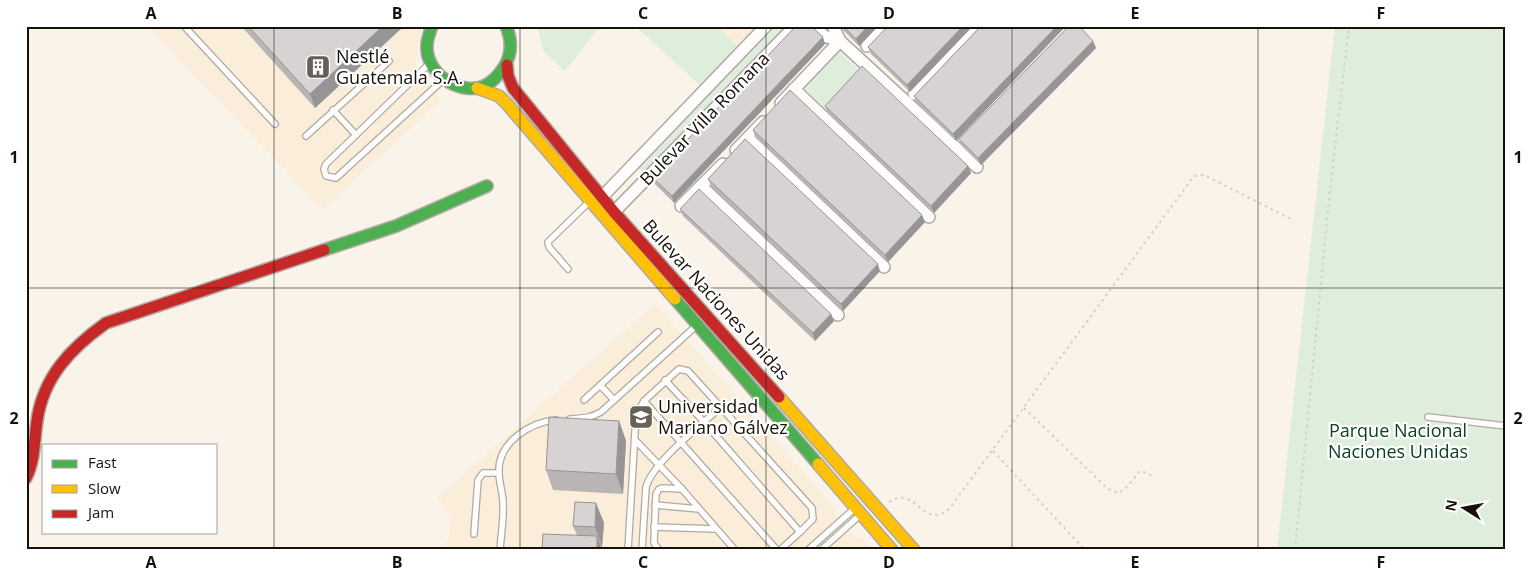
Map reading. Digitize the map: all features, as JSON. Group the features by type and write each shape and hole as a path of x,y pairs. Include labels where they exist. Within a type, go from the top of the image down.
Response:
{"main road":[{"path":"477,88 495,79 506,65 511,46 506,26"},
{"path":"431,27 426,49 430,63 443,80"},
{"name":"Bulevar Naciones Unidas","path":"506,65 513,88 614,212 914,550"},
{"name":"Bulevar Naciones Unidas","path":"443,80 463,88 477,88 499,96 503,100 892,550"},
{"path":"26,478 31,470 41,401 49,383 64,358 85,337 106,323 396,226 487,186"}],"street":[{"name":"Bulevar Villa Romana","path":"602,197 766,26"},
{"name":"Bulevar Villa Romana","path":"614,212 795,26"},
{"path":"814,26 824,36 840,41"},
{"path":"833,26 840,41 977,167"},
{"path":"867,46 886,26"},
{"path":"914,94 980,26"},
{"path":"681,206 840,41"},
{"path":"794,89 929,217"},
{"path":"748,138 884,267"},
{"path":"702,186 838,315"}],"lane":[{"path":"184,26 275,124"},
{"path":"306,136 389,61"},
{"path":"430,63 326,164 324,169 326,176 336,178 443,80"},
{"path":"333,110 356,135"},
{"path":"568,269 549,247 548,242 590,201"},
{"path":"500,550 503,506 498,473 500,462 506,449 516,437 534,426 548,421 594,416 698,325"},
{"path":"584,400 658,332"},
{"path":"628,550 636,415 644,400 676,371 686,370 721,407 812,508 813,519 779,550 644,400"},
{"path":"665,380 800,532"},
{"path":"600,385 614,400"},
{"path":"642,550 646,487 652,473 721,407"},
{"path":"1428,417 1506,426"},
{"path":"634,440 682,489 735,550"},
{"path":"474,534 478,480 483,473 498,473"},
{"path":"659,550 654,543 656,494 659,489 664,488 682,489"},
{"path":"656,505 699,509"},
{"path":"808,550 859,511"},
{"path":"821,550 859,511"},
{"path":"654,527 716,529"}],"path":[{"path":"1295,550 1330,190 1349,26"},
{"path":"880,510 897,497 904,497 926,513 937,515 949,509 1194,176 1204,175 1293,220"},
{"path":"1024,408 1108,489 1119,493 1124,491 1140,471 1155,478"},
{"path":"993,451 1085,550"}],"shaded area":[{"path":"147,26 420,26 415,66 441,100 323,209"},
{"path":"717,26 760,26 739,48"},
{"name":"Universidad Mariano Gálvez","path":"655,304 834,507 836,515 856,538 864,539 873,550 442,550 449,537 450,517 438,497"}],"green space":[{"path":"537,26 600,26 565,71 544,52"},
{"path":"635,26 717,26 739,48 702,87"},
{"path":"766,26 795,26 647,178 634,164"},
{"name":"Parque Nacional Naciones Unidas","path":"1335,26 1506,26 1506,550 1277,550"},
{"path":"838,51 861,72 826,109 804,88"}],"building":[{"name":"Nestlé Guatemala S.A.","path":"248,26 383,26 310,94"},
{"path":"796,26 811,26 823,37 672,196 652,177"},
{"path":"843,26 868,26 856,39"},
{"path":"888,26 963,26 907,85 868,47"},
{"path":"981,26 1057,26 953,134 914,96"},
{"path":"1069,26 1079,26 1093,41 978,158 959,139"},
{"path":"862,66 968,166 931,206 825,106"},
{"path":"790,90 922,215 885,255 753,130"},
{"path":"745,139 878,264 841,304 708,179"},
{"path":"699,189 831,314 813,333 680,209"},
{"path":"549,417 619,421 616,474 546,470"},
{"path":"575,502 596,503 595,527 573,526"},
{"path":"543,534 597,536 597,550 542,550"}],"traffic: fast":[{"path":"432,26 427,45 432,65 445,80 464,88 484,86 500,73 509,57 509,36 506,26"},
{"path":"324,250 396,226 487,186"},
{"path":"675,299 818,464"}],"traffic: slow":[{"path":"477,88 499,96 507,104 675,299"},
{"path":"779,397 914,550"},
{"path":"818,464 892,550"}],"traffic: jam":[{"path":"507,65 508,76 513,88 614,212 779,397"},
{"path":"26,478 33,457 40,405 52,377 70,353 106,323 324,250"}],"place":[{"name":"Nestlé Guatemala S.A.","path":"318,67"},
{"name":"Universidad Mariano Gálvez","path":"641,417"}]}
